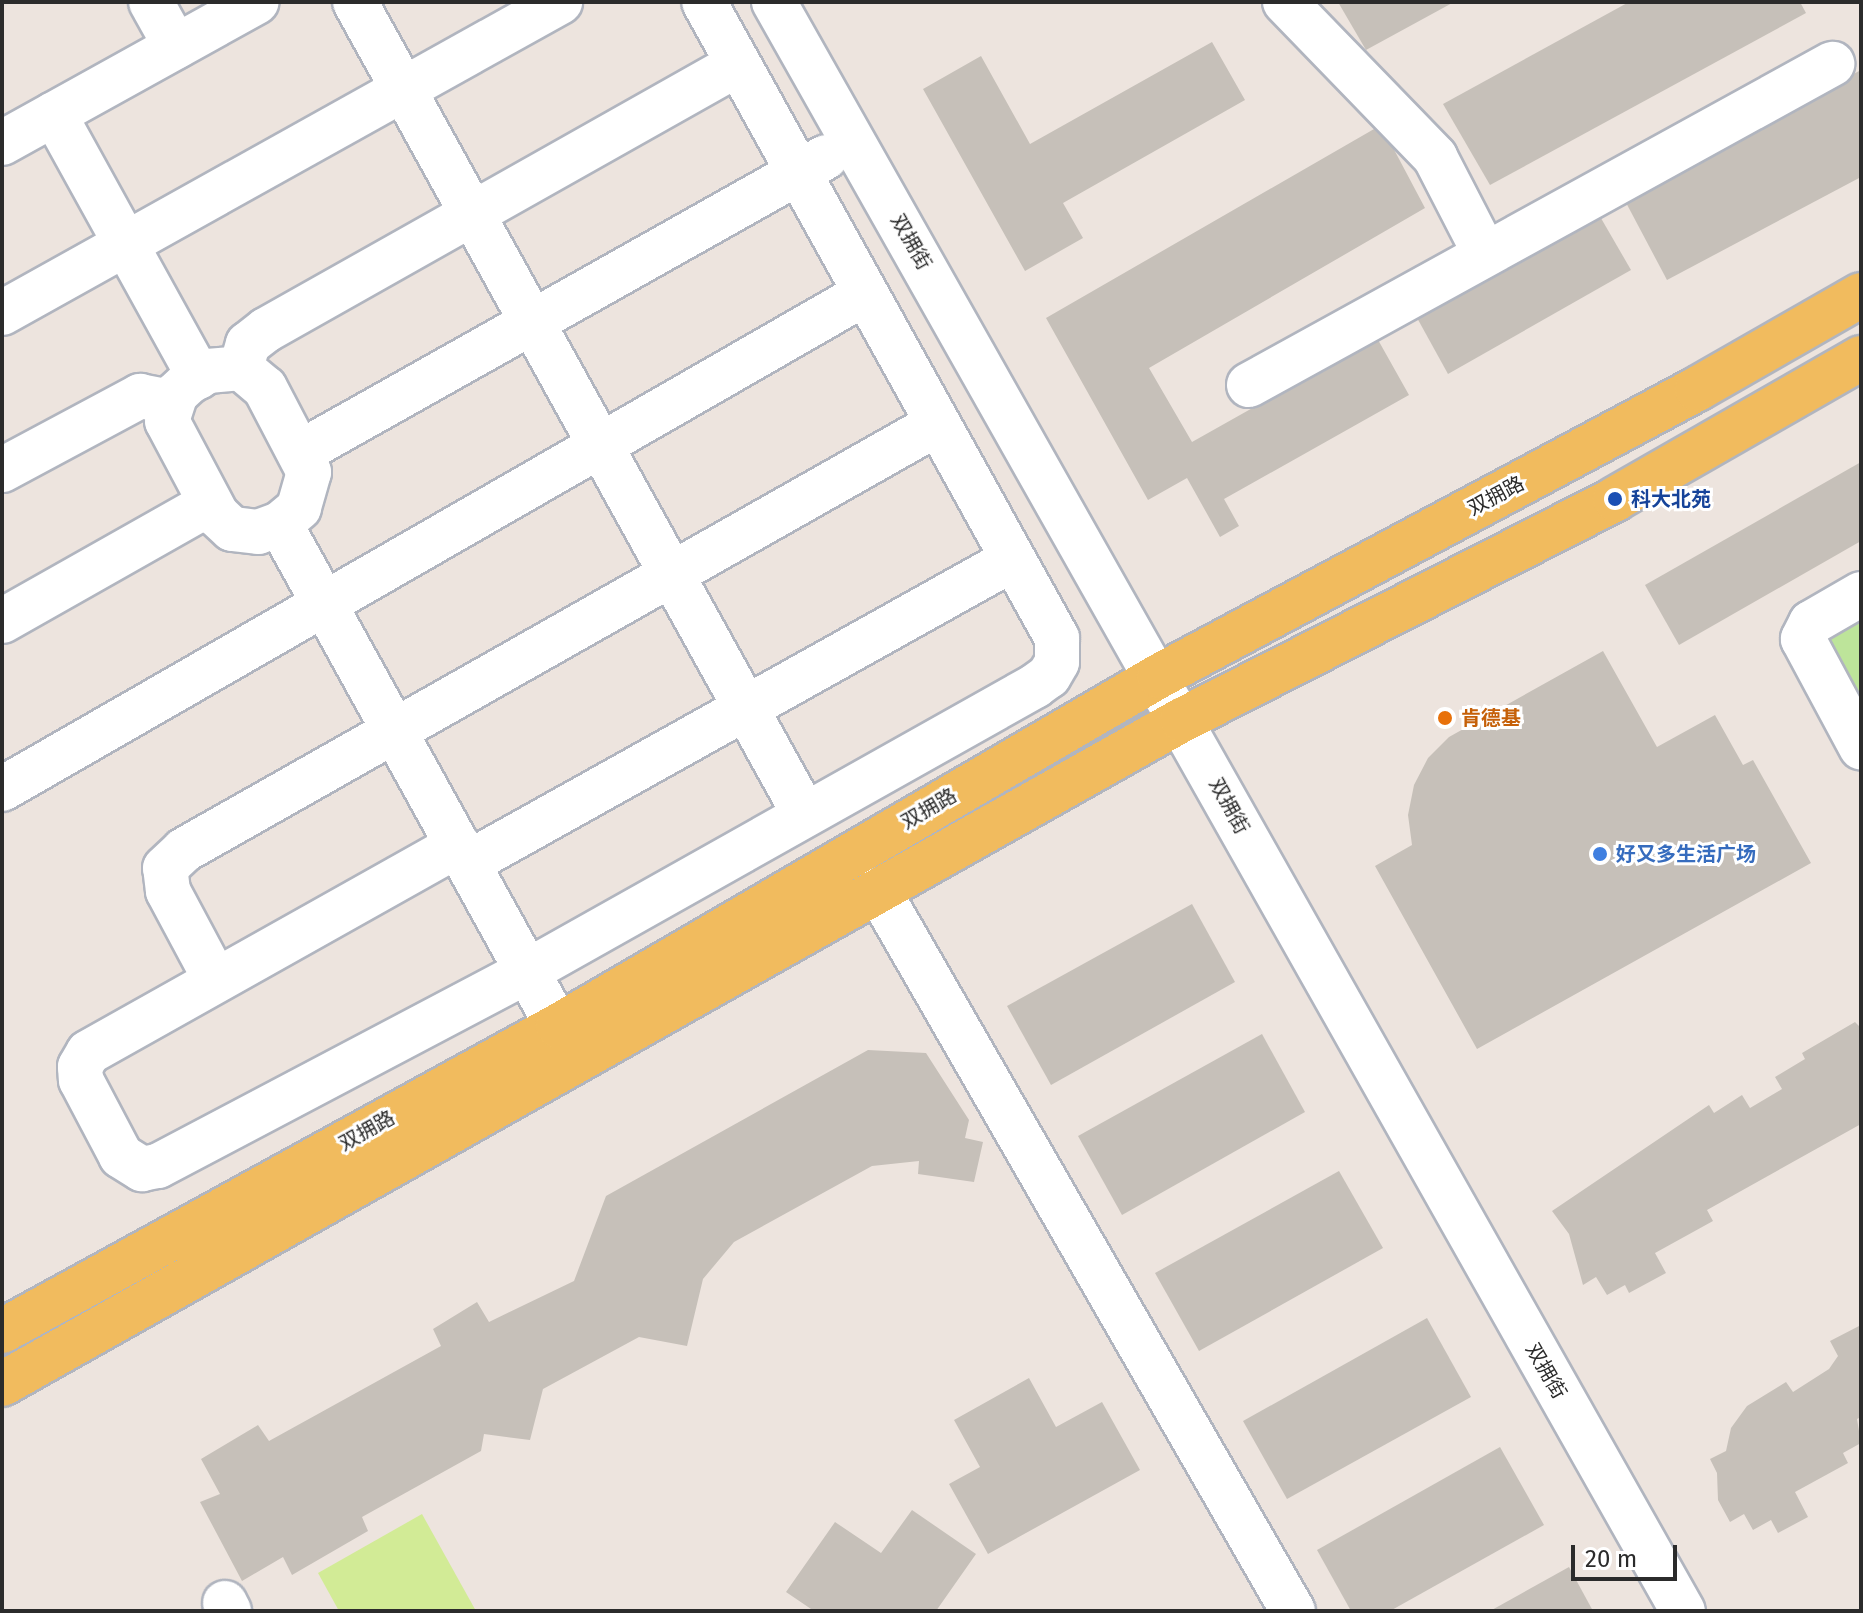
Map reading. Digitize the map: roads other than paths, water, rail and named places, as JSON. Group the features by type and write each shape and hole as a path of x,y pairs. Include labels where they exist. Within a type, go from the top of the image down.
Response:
{"main road":[{"name":"双拥路","path":"2,1384 567,1042 1159,676 1697,389 1861,295"},
{"name":"双拥路","path":"2,1331 567,1042 878,890 1182,720 1615,499 1861,358"}],"street":[{"path":"151,2 176,47"},
{"path":"2,143 256,2"},
{"path":"355,2 805,815"},
{"path":"2,313 560,2"},
{"path":"704,2 1013,559 1061,649 1049,676 528,971 158,1166 142,1169 121,1156 81,1080 80,1067 101,1043 215,979 746,708 1013,559"},
{"name":"双拥街","path":"774,2 1159,676 1397,1111 1683,1611"},
{"path":"1285,2 1435,157 1485,254"},
{"path":"241,368 248,344 266,330 738,64"},
{"path":"1249,385 1832,64"},
{"path":"54,114 124,243 185,389 171,435 209,504 224,524 239,531 258,532 280,524 299,508 309,484 301,452 265,388 241,368"},
{"path":"301,452 854,142"},
{"path":"2,789 864,294"},
{"path":"2,470 140,396 185,389 241,368"},
{"path":"215,979 168,891 165,868 172,860 937,424"},
{"path":"2,621 209,504"},
{"path":"280,524 567,1042"},
{"path":"1861,594 1811,623 1803,639 1861,747"},
{"path":"878,890 1293,1611"}],"place":[{"name":"科大北苑","path":"1615,499"},
{"name":"肯德基","path":"1445,718"},
{"name":"好又多生活广场","path":"1600,854"}]}
